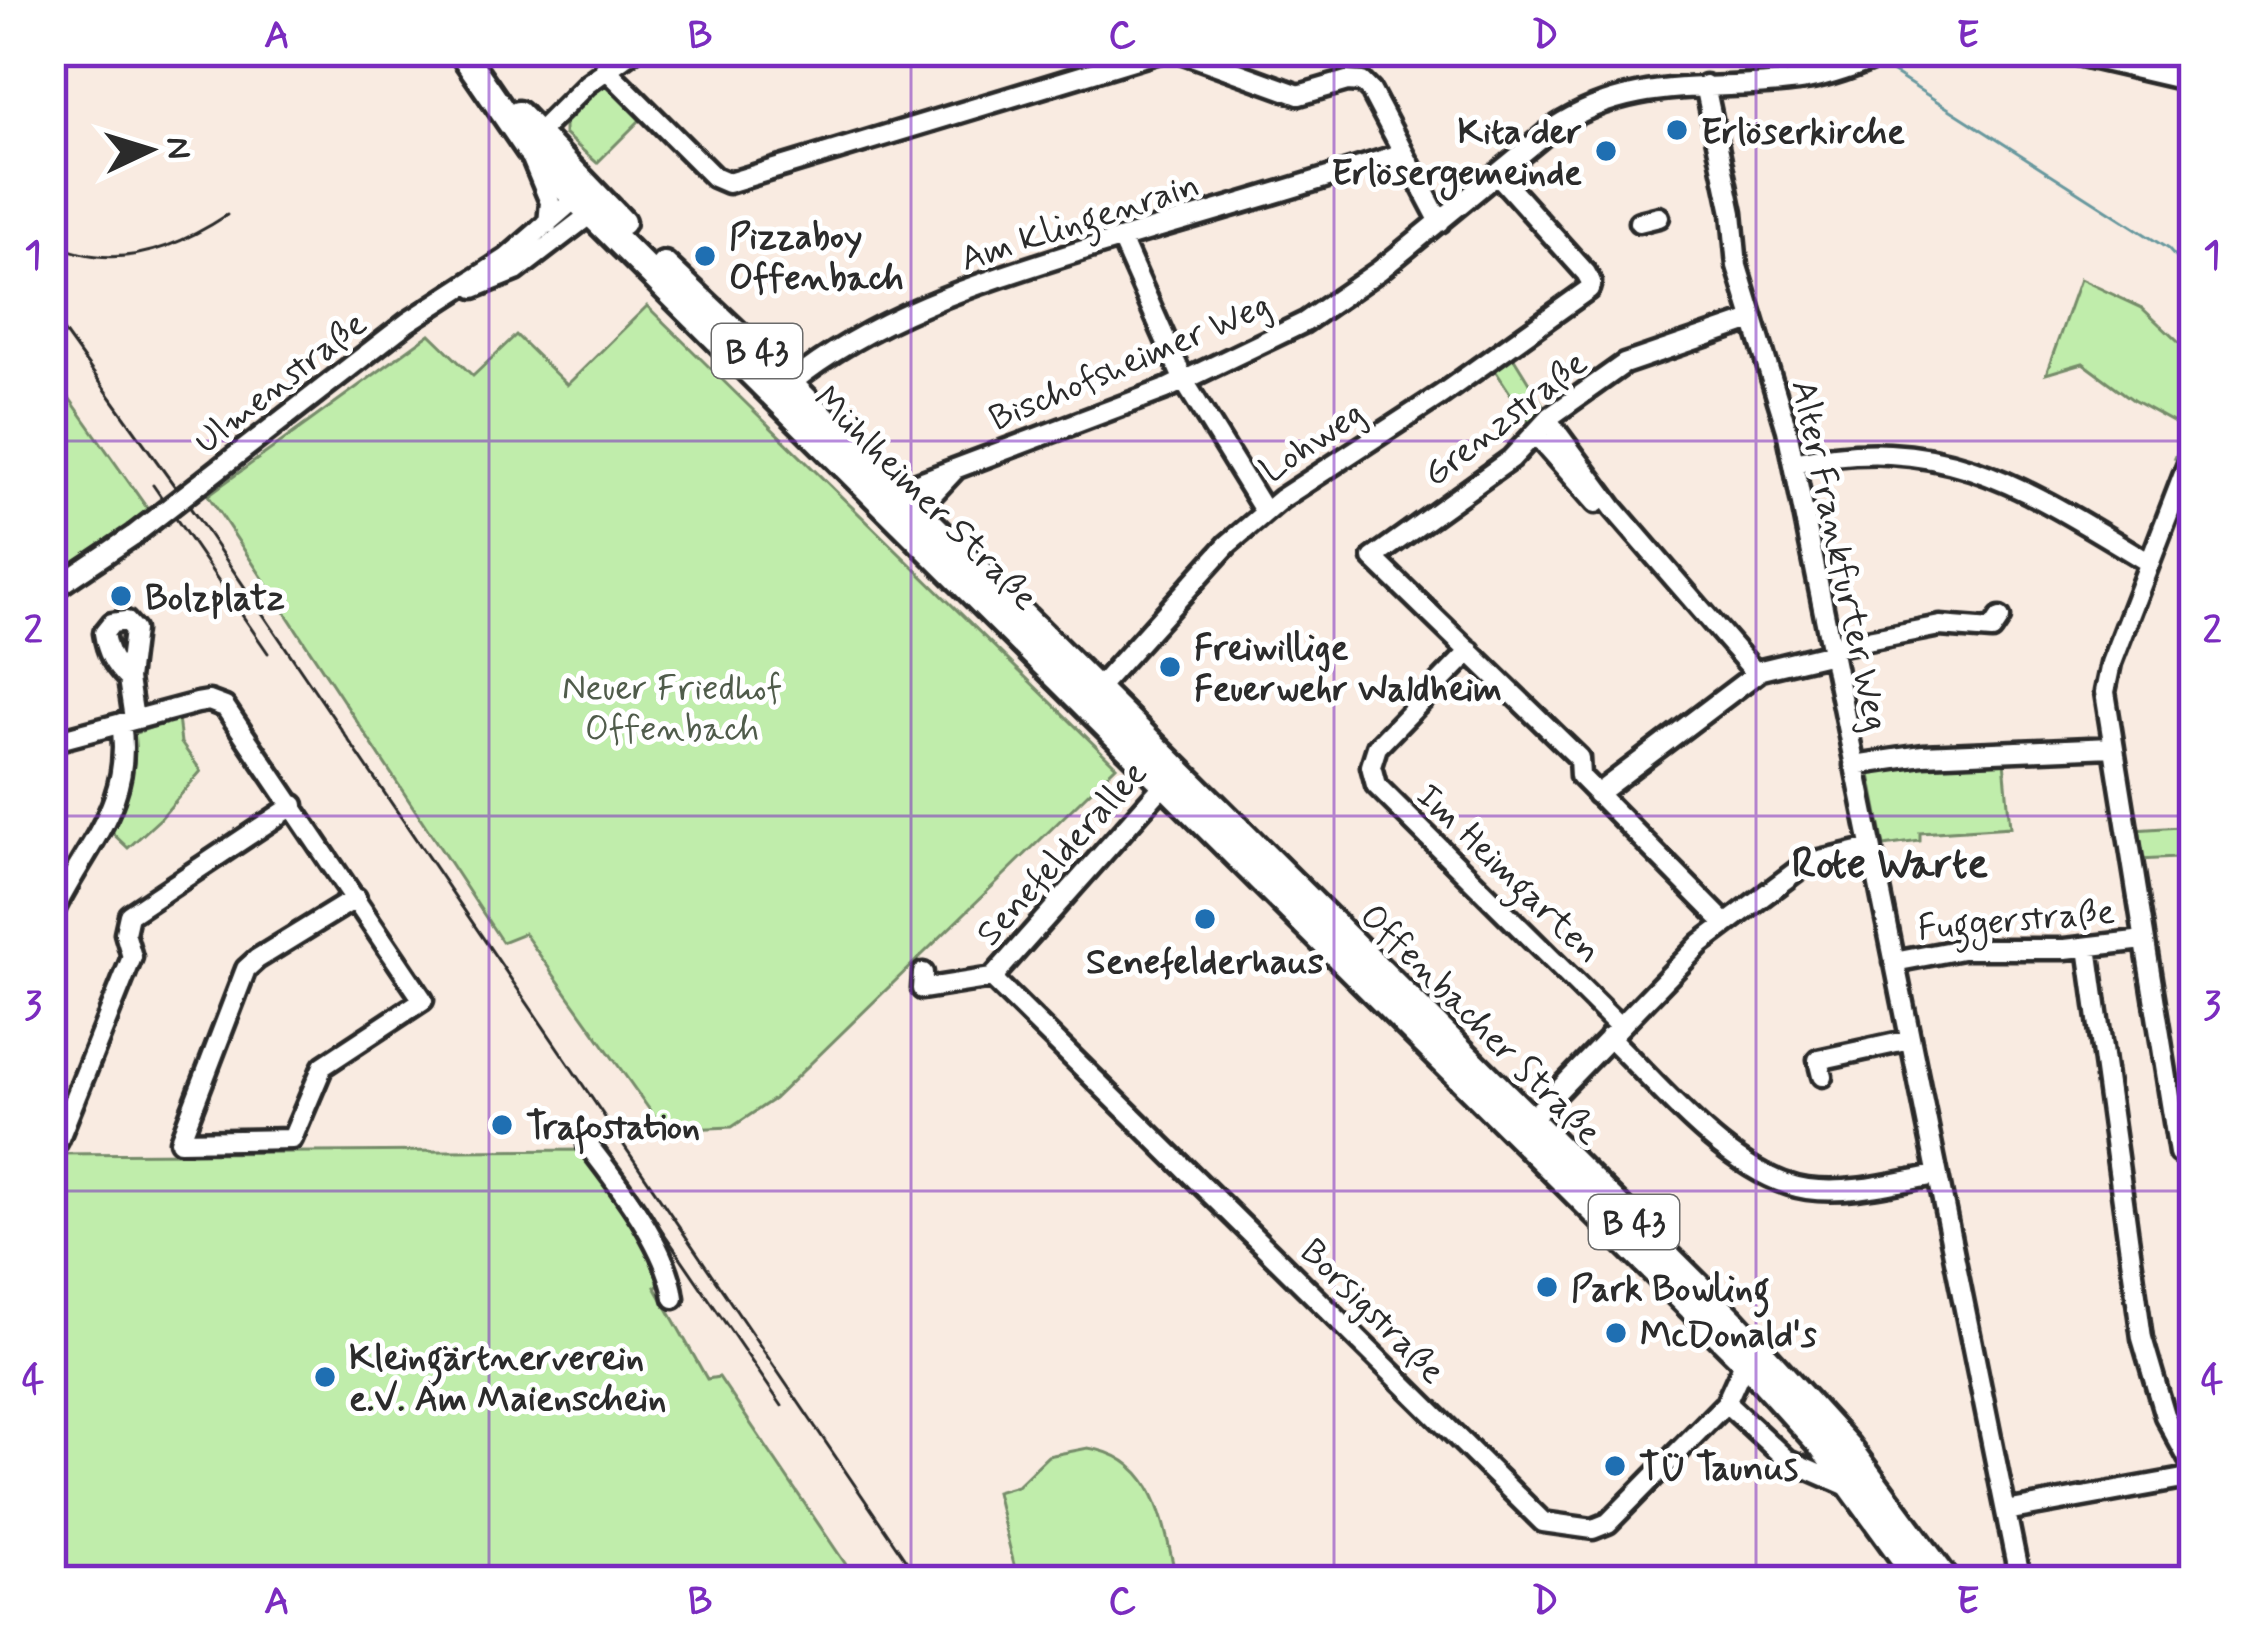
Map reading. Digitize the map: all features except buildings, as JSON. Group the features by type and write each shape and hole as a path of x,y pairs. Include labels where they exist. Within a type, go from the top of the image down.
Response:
{"main road":[{"name":"Mühlheimer Straße","path":"461,51 533,142 590,201 911,517 1097,689 1142,748"},
{"name":"Mühlheimer Straße","path":"590,201 790,384 889,495"},
{"name":"Mühlheimer Straße","path":"911,517 923,543 1142,748"},
{"name":"Offenbacher Straße","path":"1142,748 1745,1361 1856,1490 1920,1581"},
{"name":"Offenbacher Straße","path":"1170,778 1529,1121 1798,1389 1947,1581"}],"street":[{"path":"548,224 550,202 533,142 605,68 633,51"},
{"path":"605,68 714,177 728,183 1163,51"},
{"path":"1178,51 1299,95 1347,81 1362,82 1440,222"},
{"name":"Bischofsheimer Weg","path":"889,495 1184,381 1305,322 1440,222 1553,128 1582,111 1637,92 1805,80 1895,51"},
{"path":"2060,51 2194,82"},
{"name":"Alter Frankfurter Weg","path":"1705,85 1732,213 1736,259 1794,463 2020,1581"},
{"name":"Am Klingenrain","path":"790,384 855,339 997,278 1403,153"},
{"name":"Lohweg","path":"1097,689 1228,544 1265,512 1314,473 1512,346 1589,289 1591,282 1497,174"},
{"path":"452,295 516,271 590,201"},
{"name":"Ulmenstraße","path":"51,590 134,535 408,322 548,224 590,201"},
{"path":"1121,238 1184,381 1265,512"},
{"name":"Grenzstraße","path":"1470,651 1373,557 1511,459 1542,427 1624,364 1752,320"},
{"path":"1542,427 1756,674"},
{"path":"1794,463 1871,452 1917,455 1962,466 2032,493 2148,562"},
{"path":"2187,466 2106,681 2112,747 2179,1153 2189,1151 2194,1156"},
{"name":"Bischofsheimer Weg","path":"911,517 957,468"},
{"path":"1598,794 1768,666 1940,626 1992,630 2000,618"},
{"path":"1470,651 1579,758 1580,776 1725,923"},
{"name":"Im Heimgarten","path":"1470,651 1377,748 1371,766 1379,791 1721,1144 1776,1180 1802,1189 1829,1190 1937,1174"},
{"path":"51,917 112,809 123,761 128,679"},
{"path":"51,742 197,703 217,703 232,714 356,898 422,1000 323,1066 292,1139 180,1141 246,969 256,958 356,898"},
{"path":"1855,764 1923,755 2112,747"},
{"name":"Senefelderallee","path":"992,978 1170,778"},
{"path":"55,1141 132,957 124,933 129,915 294,805"},
{"path":"1529,1121 1725,923 1807,863 1871,848"},
{"name":"Fuggerstraße","path":"1894,962 1972,948 2088,947 2144,940"},
{"path":"2006,1510 2194,1473 2165,1416 2142,1338 2088,947"},
{"path":"923,974 922,989 992,978"},
{"name":"Borsigstraße","path":"992,978 1543,1522 1593,1528 1608,1523 1726,1403 1745,1361"},
{"path":"1822,1076 1817,1060 1910,1040"},
{"path":"588,1144 661,1254 671,1275 674,1298"},
{"path":"1726,1403 1786,1459 1856,1490"}],"green space":[{"path":"1724,51 1882,51 1819,73"},
{"path":"603,75 644,116 597,163 564,134 564,122"},
{"path":"2080,279 2142,308 2194,357 2194,459 2175,458 2187,430 2133,400 2083,363 2046,374"},
{"name":"Neuer Friedhof Offenbach","path":"647,306 1116,766 774,1099 732,1127 664,1130 524,933 502,942 208,495 430,334 473,376 516,335 567,385"},
{"path":"1512,355 1546,410 1529,422 1493,367"},
{"path":"51,372 149,511 51,581"},
{"path":"178,718 181,743 201,771 128,848 108,829 130,735"},
{"path":"2004,761 2010,827 1920,833 1920,841 1884,846 1870,774 1931,764"},
{"path":"2194,826 2194,857 2139,860 2134,830"},
{"path":"588,1150 666,1269 655,1287 707,1379 719,1377 857,1581 51,1581 51,1154"},
{"path":"1088,1448 1111,1454 1143,1479 1161,1517 1177,1581 1018,1581 996,1492 1017,1486 1048,1456"}],"waterway":[{"path":"1623,51 1808,67 1859,56"},
{"path":"1882,66 2168,249 2194,278"}],"railway":[{"path":"51,242 96,256 141,253 185,238 227,215"},
{"path":"51,314 199,520 920,1581"},
{"path":"153,485 268,653"},
{"path":"603,1144 782,1406"}],"place":[{"name":"Erlöserkirche","path":"1677,130"},
{"name":"Kita der Erlösergemeinde","path":"1606,151"},
{"name":"Pizzaboy Offenbach","path":"705,256"},
{"name":"Bolzplatz","path":"121,596"},
{"name":"Freiwillige Feuerwehr Waldheim","path":"1170,667"},
{"name":"Senefelderhaus","path":"1205,919"},
{"name":"Trafostation","path":"502,1125"},
{"name":"Park Bowling","path":"1547,1287"},
{"name":"McDonald's","path":"1616,1333"},
{"name":"Kleingärtnerverein e.V. Am Maienschein","path":"325,1377"},
{"name":"TÜ Taunus","path":"1615,1466"}],"district":[{"name":"Rote Warte","path":"1890,862"}]}
